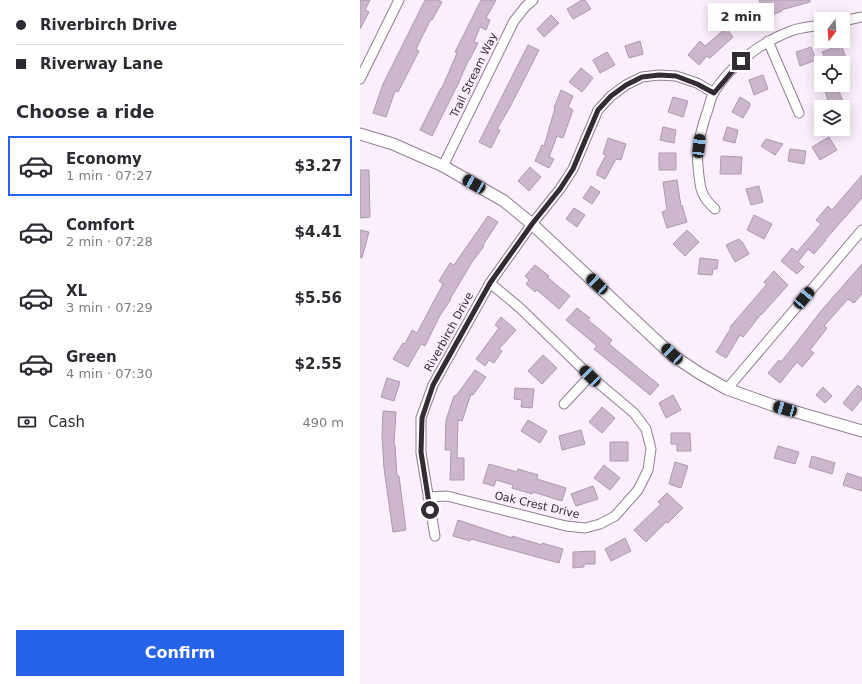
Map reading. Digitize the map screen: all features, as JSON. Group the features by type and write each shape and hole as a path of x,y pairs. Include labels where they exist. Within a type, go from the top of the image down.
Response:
{"street":[{"path":"360,79 399,0"},
{"name":"Trail Stream Way","path":"443,166 514,21 526,6 534,0"},
{"path":"850,19 862,17"},
{"path":"715,209 706,202 700,188 697,160 700,133 714,93 734,67 747,55 768,41 792,30 814,26"},
{"path":"768,41 799,112"},
{"name":"Riverbirch Drive","path":"435,536 421,452 422,418 433,385 490,283 532,224 560,189 573,169 598,110 611,96 626,85 642,77 659,75 676,76 697,84 714,93"},
{"path":"360,134 393,144 443,166 504,201 532,224 672,354 699,373 727,389 772,405 862,431"},
{"path":"727,389 862,230"},
{"name":"Oak Crest Drive","path":"428,497 447,496 566,526 585,528 600,524 615,516 638,490 648,470 651,449 646,429 634,413 590,376 520,308 490,283"},
{"path":"564,404 590,376"}],"building":[{"path":"360,0 370,0 365,10 369,12 360,29"},
{"path":"425,0 438,0 442,2 432,20 431,19 416,49 419,51 398,92 395,91 386,117 373,113 383,84"},
{"path":"481,0 496,0 486,18 490,20 486,30 480,27 474,42 478,43 432,136 420,130 442,88 457,53 455,52"},
{"path":"582,0 585,0 591,9 573,19 567,9"},
{"path":"759,0 810,0 810,2 781,10 782,11 766,17"},
{"path":"747,13 754,23 743,31 736,21"},
{"path":"551,15 559,23 544,37 537,29"},
{"path":"726,28 733,37 710,58 707,56 699,65 688,55 700,41 705,46"},
{"path":"640,41 643,54 629,58 625,46"},
{"path":"528,45 539,50 497,129 500,130 491,148 479,142"},
{"path":"811,47 814,56 814,61 800,66 796,52"},
{"path":"833,48 842,48 845,56 824,56 822,52"},
{"path":"607,52 615,65 600,73 593,60"},
{"path":"581,68 593,78 582,92 569,82"},
{"path":"763,75 768,89 754,95 749,80"},
{"path":"561,90 573,96 568,107 573,110 563,138 557,136 549,157 554,159 549,168 535,161 542,145 544,146 554,108"},
{"path":"825,92 839,92 842,100 828,100"},
{"path":"673,97 688,101 683,117 668,112"},
{"path":"740,97 750,103 750,106 743,118 732,112"},
{"path":"663,127 676,130 674,143 660,140"},
{"path":"727,127 738,130 735,143 723,140"},
{"path":"829,137 837,150 820,160 812,147"},
{"path":"608,138 626,144 621,160 616,159 605,179 597,175 597,172 606,155 603,154"},
{"path":"766,139 783,144 775,155 761,146"},
{"path":"790,149 806,151 804,164 788,161"},
{"path":"659,153 676,153 676,170 659,170"},
{"path":"721,156 742,157 741,174 720,174"},
{"path":"530,167 541,177 529,191 518,181"},
{"path":"360,170 369,170 370,217 360,218"},
{"path":"862,175 862,198 814,254 808,249 798,262 804,267 797,274 781,261 792,248 797,252 821,224 816,220 828,206 832,210"},
{"path":"677,180 681,206 682,205 687,222 667,228 662,212 667,210 663,182"},
{"path":"591,186 600,192 592,204 583,198"},
{"path":"759,186 763,202 751,205 746,189"},
{"path":"574,208 585,215 577,227 566,219"},
{"path":"754,215 772,224 764,239 747,230"},
{"path":"488,216 498,222 439,317 425,346 421,344 408,367 393,359 403,343 405,344 412,330 417,333 443,284 439,281 450,263 454,265"},
{"path":"360,230 369,232 362,258 360,257"},
{"path":"687,230 699,242 685,256 673,244"},
{"path":"739,239 749,254 735,262 726,245"},
{"path":"700,258 718,260 717,269 713,269 712,275 698,274"},
{"path":"862,264 862,294 854,303 848,299 824,326 827,328 810,350 814,353 802,367 797,362 780,383 768,373 779,360 781,362 821,311"},
{"path":"535,265 570,296 559,309 537,290 535,292 526,284 529,280 525,276"},
{"path":"774,271 788,285 761,314 743,337 740,335 726,358 716,352 731,328 730,327 767,284 764,282"},
{"path":"577,308 590,318 588,320 612,340 609,344 659,385 650,395 594,349 597,346 566,320"},
{"path":"501,317 516,330 499,349 502,351 494,363 489,360 485,366 476,359 499,328 495,325"},
{"path":"543,355 557,368 542,384 528,371"},
{"path":"475,370 486,377 473,395 471,394 462,421 458,420 457,458 464,458 464,480 450,480 451,450 445,450 446,420 454,396 456,396"},
{"path":"387,378 400,382 394,401 381,397"},
{"path":"858,385 862,389 862,399 852,411 843,403"},
{"path":"823,387 832,396 825,403 816,395"},
{"path":"515,388 534,389 532,408 521,407 522,400 514,399"},
{"path":"673,395 681,410 666,418 659,403"},
{"path":"602,407 615,418 602,433 589,422"},
{"path":"383,411 396,412 394,445 397,476 399,476 406,530 393,532 384,468 382,436"},
{"path":"528,420 547,431 540,443 521,431"},
{"path":"581,430 585,444 562,450 559,436"},
{"path":"671,433 690,433 691,451 677,451 677,444 671,444"},
{"path":"610,442 628,442 628,461 610,461"},
{"path":"778,446 799,452 795,464 774,458"},
{"path":"812,456 835,463 832,474 809,467"},
{"path":"675,462 688,466 681,488 669,484"},
{"path":"489,464 517,472 518,469 538,475 537,479 566,488 562,501 533,492 532,494 512,488 513,485 496,480 494,486 483,483"},
{"path":"604,465 620,478 610,490 594,478"},
{"path":"847,473 862,478 862,491 843,485"},
{"path":"593,486 598,499 576,506 571,494"},
{"path":"667,493 683,508 646,542 634,530 661,504 658,502"},
{"path":"458,520 512,538 512,536 542,545 542,543 563,549 559,563 471,539 470,541 453,536"},
{"path":"625,538 631,551 611,561 605,549"},
{"path":"595,551 595,564 584,564 584,567 573,568 573,552"}],"route":[{"path":"430,510 421,452 422,418 433,385 490,283 532,224 560,189 573,169 598,110 611,96 626,85 642,77 659,75 676,76 697,84 714,93 734,67 741,61"}]}
